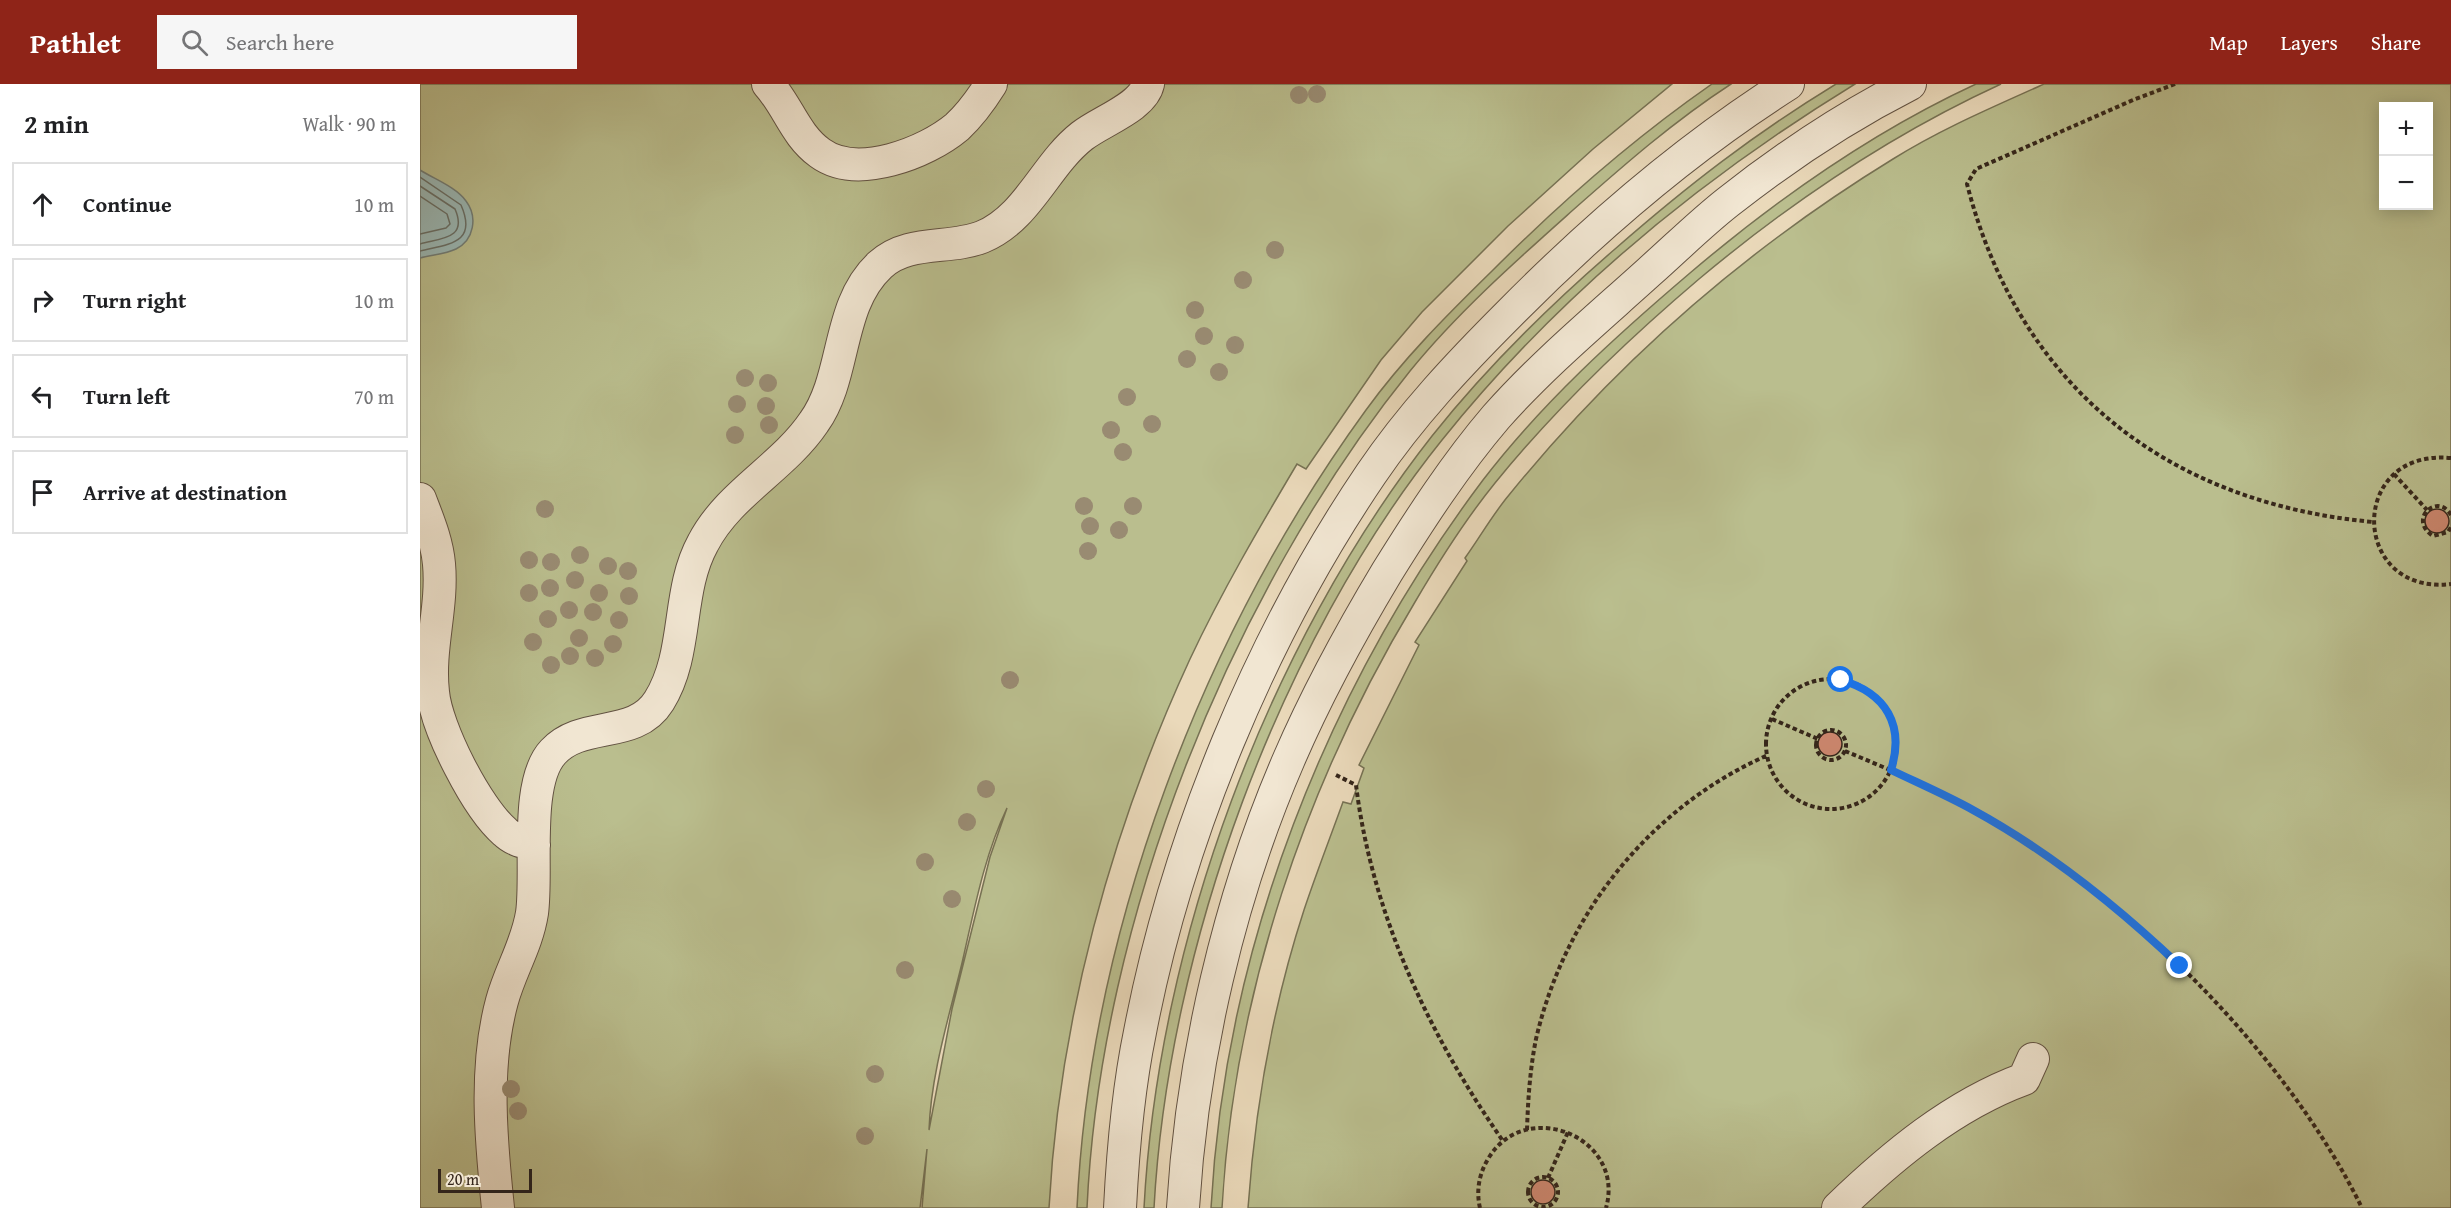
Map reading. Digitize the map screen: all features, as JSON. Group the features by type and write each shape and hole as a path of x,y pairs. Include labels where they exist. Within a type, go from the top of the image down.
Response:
{"street":[{"path":"768,84 810,145 830,160 849,165 888,160 940,138 959,125 975,109 991,84"},
{"path":"498,1208 493,1142 492,1060 503,997 526,940 532,912 538,783 544,764 553,752 576,737 630,725 640,720 660,700 677,654 688,584 704,540 729,506 783,458 806,434 820,414 850,317 871,275 897,254 927,246 972,240 992,231 1020,208 1074,143 1099,124 1140,99 1147,90 1148,84"},
{"path":"1120,1208 1128,1109 1139,1032 1177,881 1233,732 1301,587 1371,474 1437,389 1476,346 1559,263 1647,189 1701,146 1788,84"},
{"path":"1183,1208 1191,1118 1217,985 1239,900 1264,823 1289,758 1324,686 1364,611 1407,540 1463,459 1496,417 1605,312 1725,204 1797,151 1869,105 1910,84"},
{"path":"420,499 432,531 439,565 432,681 436,708 443,729 471,786 491,818 511,837 534,845"},
{"path":"1838,1208 1910,1144 1992,1091 2024,1079 2033,1059"}],"path":[{"path":"2175,84 2122,104 1976,169 1967,184 1978,226 1998,276 2023,322 2061,373 2102,414 2154,452 2205,479 2261,501 2321,516 2373,522"},
{"path":"2451,458 2420,458 2404,465 2381,489 2375,505 2373,522 2375,539 2382,554 2392,567 2406,578 2422,584 2451,584"},
{"path":"2394,474 2427,510"},
{"path":"2451,515 2442,507 2434,506 2427,510 2423,517 2423,525 2433,536 2449,534 2451,527"},
{"path":"1824,680 1841,680 1857,685 1878,700 1892,721 1896,737 1896,754 1891,770 1876,791 1855,805 1839,809 1805,804 1779,783 1771,768 1767,735 1772,719 1780,704 1792,692 1808,684 1824,680"},
{"path":"1772,719 1818,739"},
{"path":"1838,731 1846,743 1845,751 1833,760 1825,759 1816,746 1818,739 1822,732 1838,731"},
{"path":"1845,751 1891,770 1973,810 2008,831 2089,886 2157,944 2257,1050 2324,1141 2362,1208"},
{"path":"1527,1130 1531,1074 1541,1021 1558,970 1592,905 1630,855 1665,820 1704,789 1747,764 1768,755"},
{"path":"1336,775 1356,785 1380,894 1424,1008 1455,1068 1503,1141"},
{"path":"1480,1208 1479,1183 1492,1152 1503,1141 1527,1130 1552,1128 1568,1132 1583,1141 1595,1153 1604,1168 1608,1184 1606,1208"},
{"path":"1548,1178 1568,1132"},
{"path":"1548,1178 1555,1183 1558,1190 1557,1198 1553,1204 1545,1208 1537,1207 1531,1202 1528,1194 1529,1187 1533,1181 1548,1178"}],"green space":[{"path":"420,84 1672,84 1593,149 1508,226 1422,312 1381,360 1306,469 1297,464 1241,560 1202,634 1162,724 1113,858 1077,997 1064,1067 1049,1208 922,1208 927,1149 920,1208 420,1208","holes":["1007,808 990,857 952,1009 929,1130 937,1067 975,904 992,845"]},
{"path":"1712,84 1731,84 1669,128 1592,193 1488,287 1428,349 1345,459 1285,556 1232,658 1186,766 1147,876 1118,987 1097,1099 1087,1208 1077,1208 1086,1103 1105,998 1131,892 1165,789 1206,688 1254,590 1307,497 1366,410 1410,355 1475,288 1571,196 1626,149"},
{"path":"1836,84 1855,84 1797,121 1686,201 1582,290 1486,388 1442,440 1383,521 1330,609 1283,704 1242,803 1208,904 1182,1007 1164,1109 1154,1208 1144,1208 1154,1107 1172,1005 1198,902 1231,801 1272,702 1319,608 1373,519 1432,436 1453,411 1496,362 1566,293 1695,182 1777,122"},
{"path":"1976,84 2001,84 1921,125 1844,171 1770,223 1699,279 1618,351 1542,428 1484,497 1463,526 1424,587 1376,672 1340,744 1309,818 1282,893 1259,971 1242,1049 1229,1128 1222,1208 1211,1208 1220,1110 1237,1014 1262,918 1293,824 1332,733 1376,645 1427,561 1483,480 1530,424 1581,371 1662,297 1791,193 1900,123"},
{"path":"2044,84 2451,84 2451,1208 1248,1208 1255,1133 1267,1058 1283,983 1313,883 1343,802 1351,804 1364,768 1359,765 1419,645 1415,642 1467,561 1465,558 1509,495 1551,446 1594,399 1687,310 1787,230 1839,194 1911,148"}],"water":[{"path":"420,170 451,187 462,196 470,207 473,221 470,234 462,245 448,252 420,258"}],"building":[{"path":"2437,509 2442,510 2448,516 2448,526 2442,532 2437,533 2432,532 2426,526 2425,521 2426,516 2432,510"},
{"path":"1830,732 1835,733 1841,739 1841,749 1835,755 1830,756 1825,755 1819,749 1818,744 1819,739 1825,733"},
{"path":"1543,1180 1548,1181 1554,1187 1554,1197 1548,1203 1543,1204 1538,1203 1532,1197 1531,1192 1532,1187 1538,1181"}],"route":[{"path":"1841,680 1857,685 1872,694 1884,706 1892,721 1896,737 1896,754 1891,770 1973,810 2063,867 2115,907 2180,966"}]}
